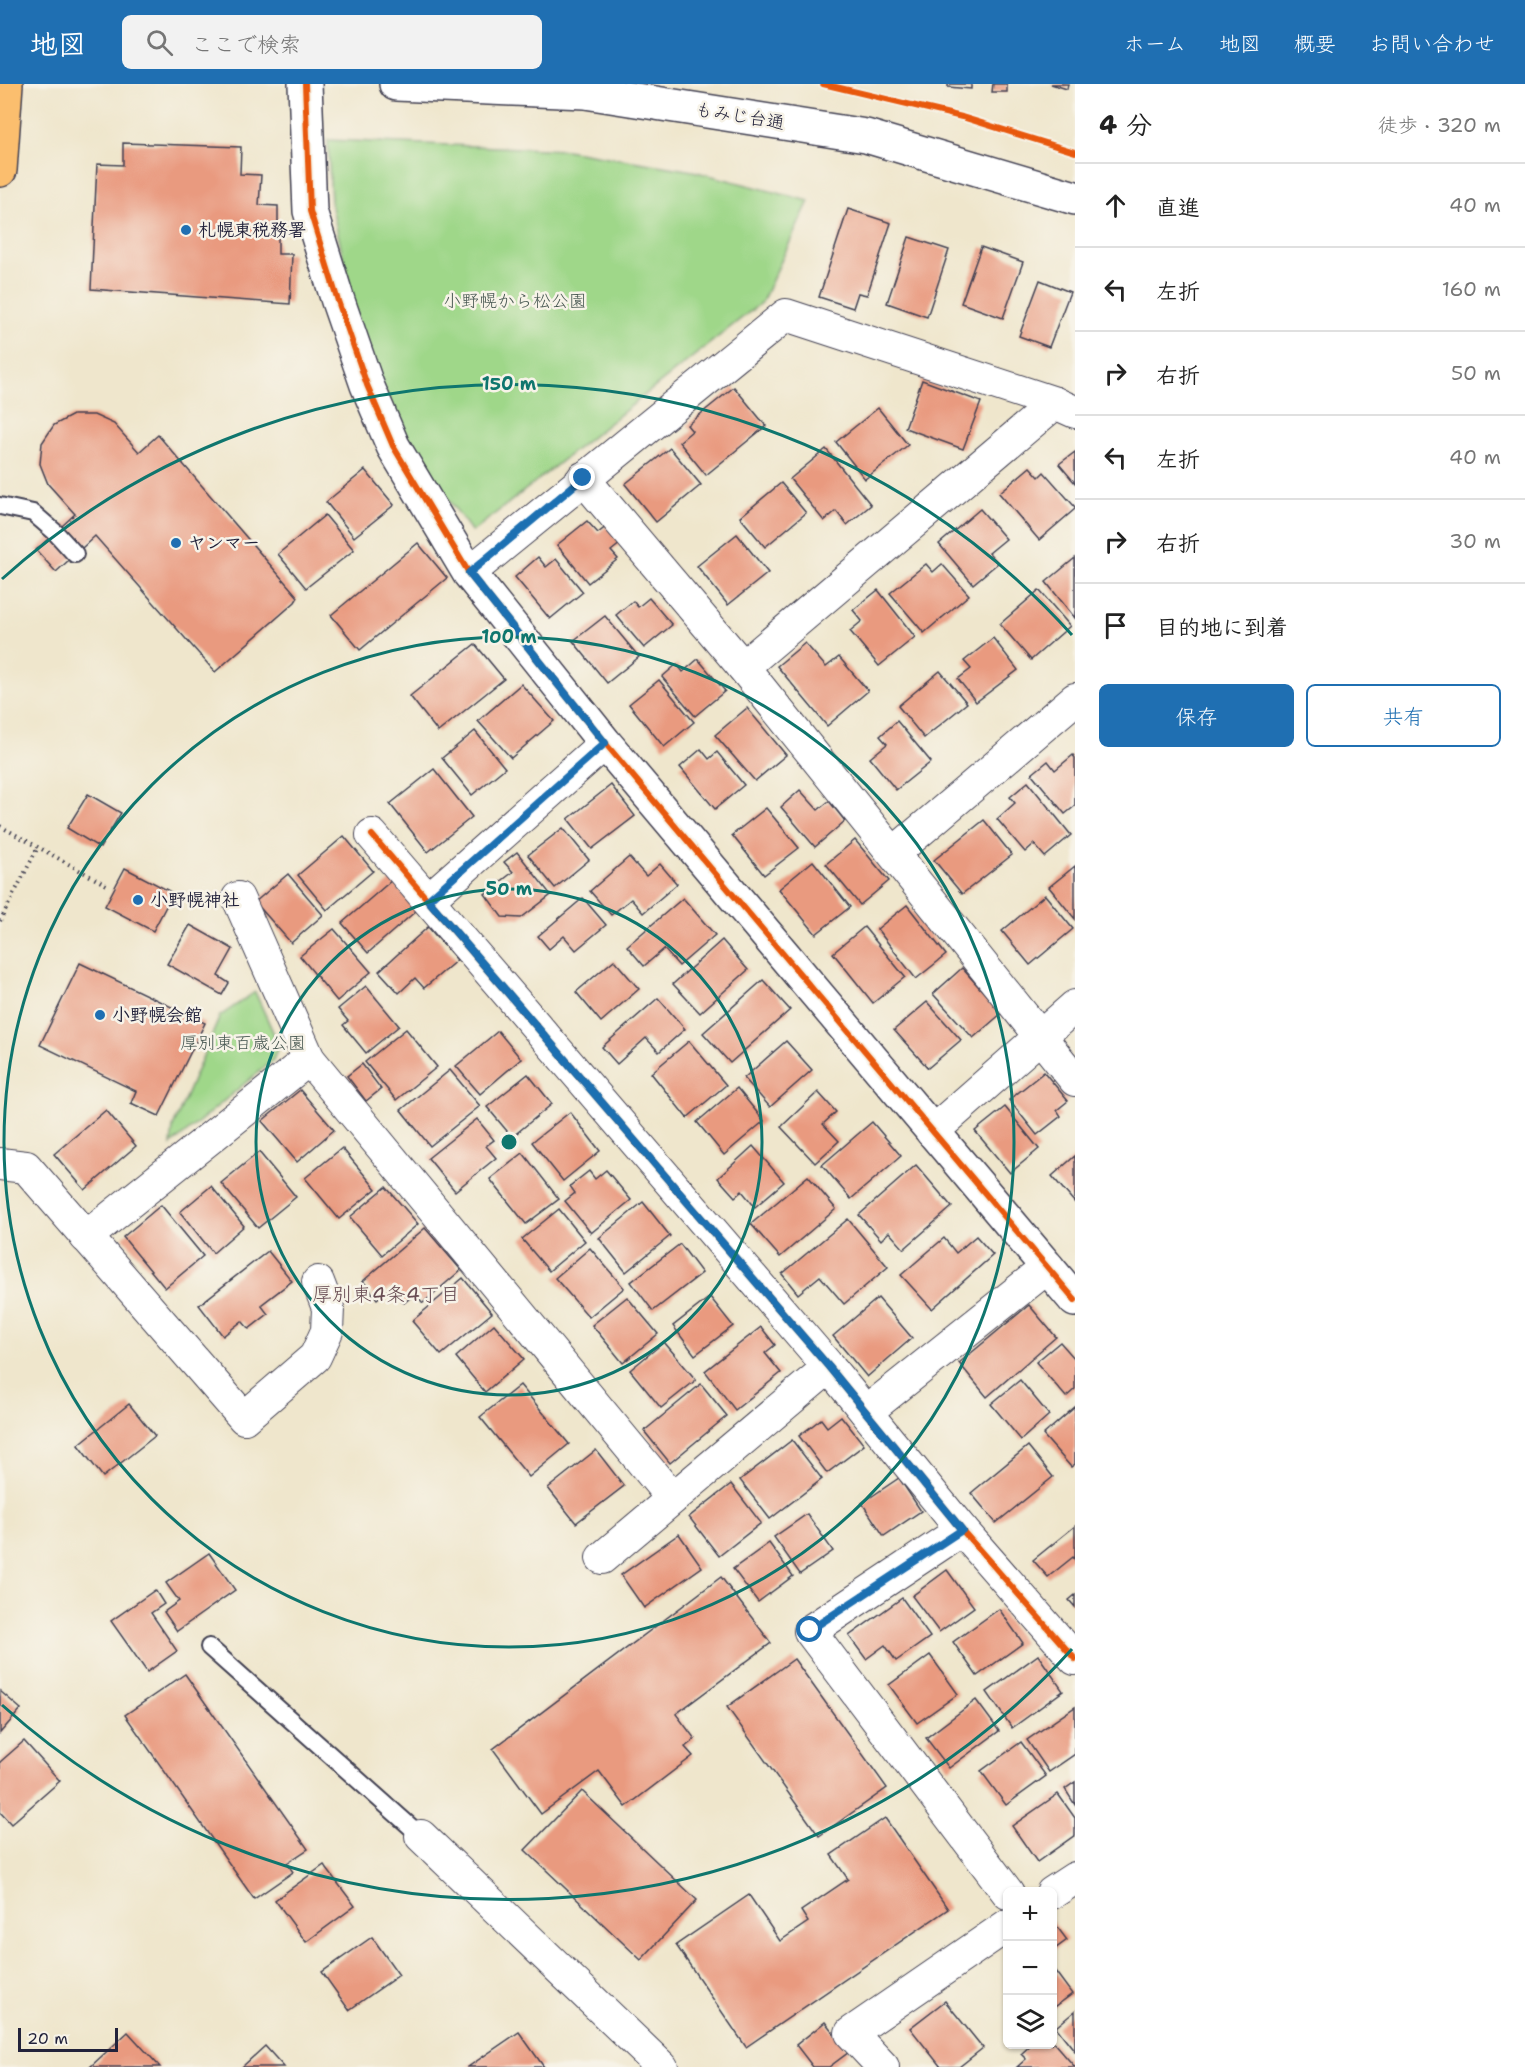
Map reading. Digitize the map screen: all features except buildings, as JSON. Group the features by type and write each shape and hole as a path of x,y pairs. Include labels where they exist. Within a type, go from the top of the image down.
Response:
{"highway":[{"path":"0,170 6,84"}],"street":[{"path":"305,84 310,211 366,385 393,446 469,573 605,743 1075,1300"},
{"name":"もみじ台通","path":"396,84 585,93 866,136 1075,198"},
{"path":"469,573 786,315 1065,408"},
{"path":"743,667 1065,408"},
{"path":"583,478 743,667 1075,1080"},
{"path":"894,853 1075,699"},
{"path":"428,900 605,743"},
{"path":"372,835 829,1367 962,1530 1075,1659"},
{"path":"238,898 309,1059 672,1498"},
{"path":"932,1131 1075,1006"},
{"path":"86,1237 309,1059"},
{"path":"0,1164 26,1167 244,1418 315,1357 327,1331 328,1308 318,1282"},
{"path":"866,1412 1048,1267"},
{"path":"602,1558 829,1367"},
{"path":"962,1530 810,1630 1003,1887"},
{"path":"421,1836 662,2067"},
{"path":"1057,1890 1075,1878"},
{"path":"883,2067 851,2033 1003,1928"}],"lane":[{"path":"0,506 33,513 75,554"},
{"path":"209,1647 421,1836"}],"path":[{"path":"0,826 108,886"},
{"path":"0,921 38,847"}],"green space":[{"name":"小野幌から松公園","path":"328,140 566,150 693,171 809,201 762,302 472,532 400,433 358,324 331,203"},
{"name":"厚別東百歳公園","path":"255,992 279,1045 273,1060 171,1145 173,1127 220,1016"}],"cycle path":[{"path":"305,84 310,211 338,301 367,385 393,446 469,573 605,743 1075,1300"},
{"path":"823,84 962,117 1075,152"},
{"path":"372,835 829,1367 962,1530 1075,1659"}],"place":[{"name":"札幌東税務署","path":"186,230"},
{"name":"ヤンマー","path":"176,543"},
{"name":"小野幌神社","path":"138,900"},
{"name":"小野幌会館","path":"100,1015"}],"district":[{"name":"厚別東4条4丁目","path":"386,1294"}],"route":[{"path":"583,478 469,573 605,743 428,900 829,1367 962,1530 810,1630"}]}
